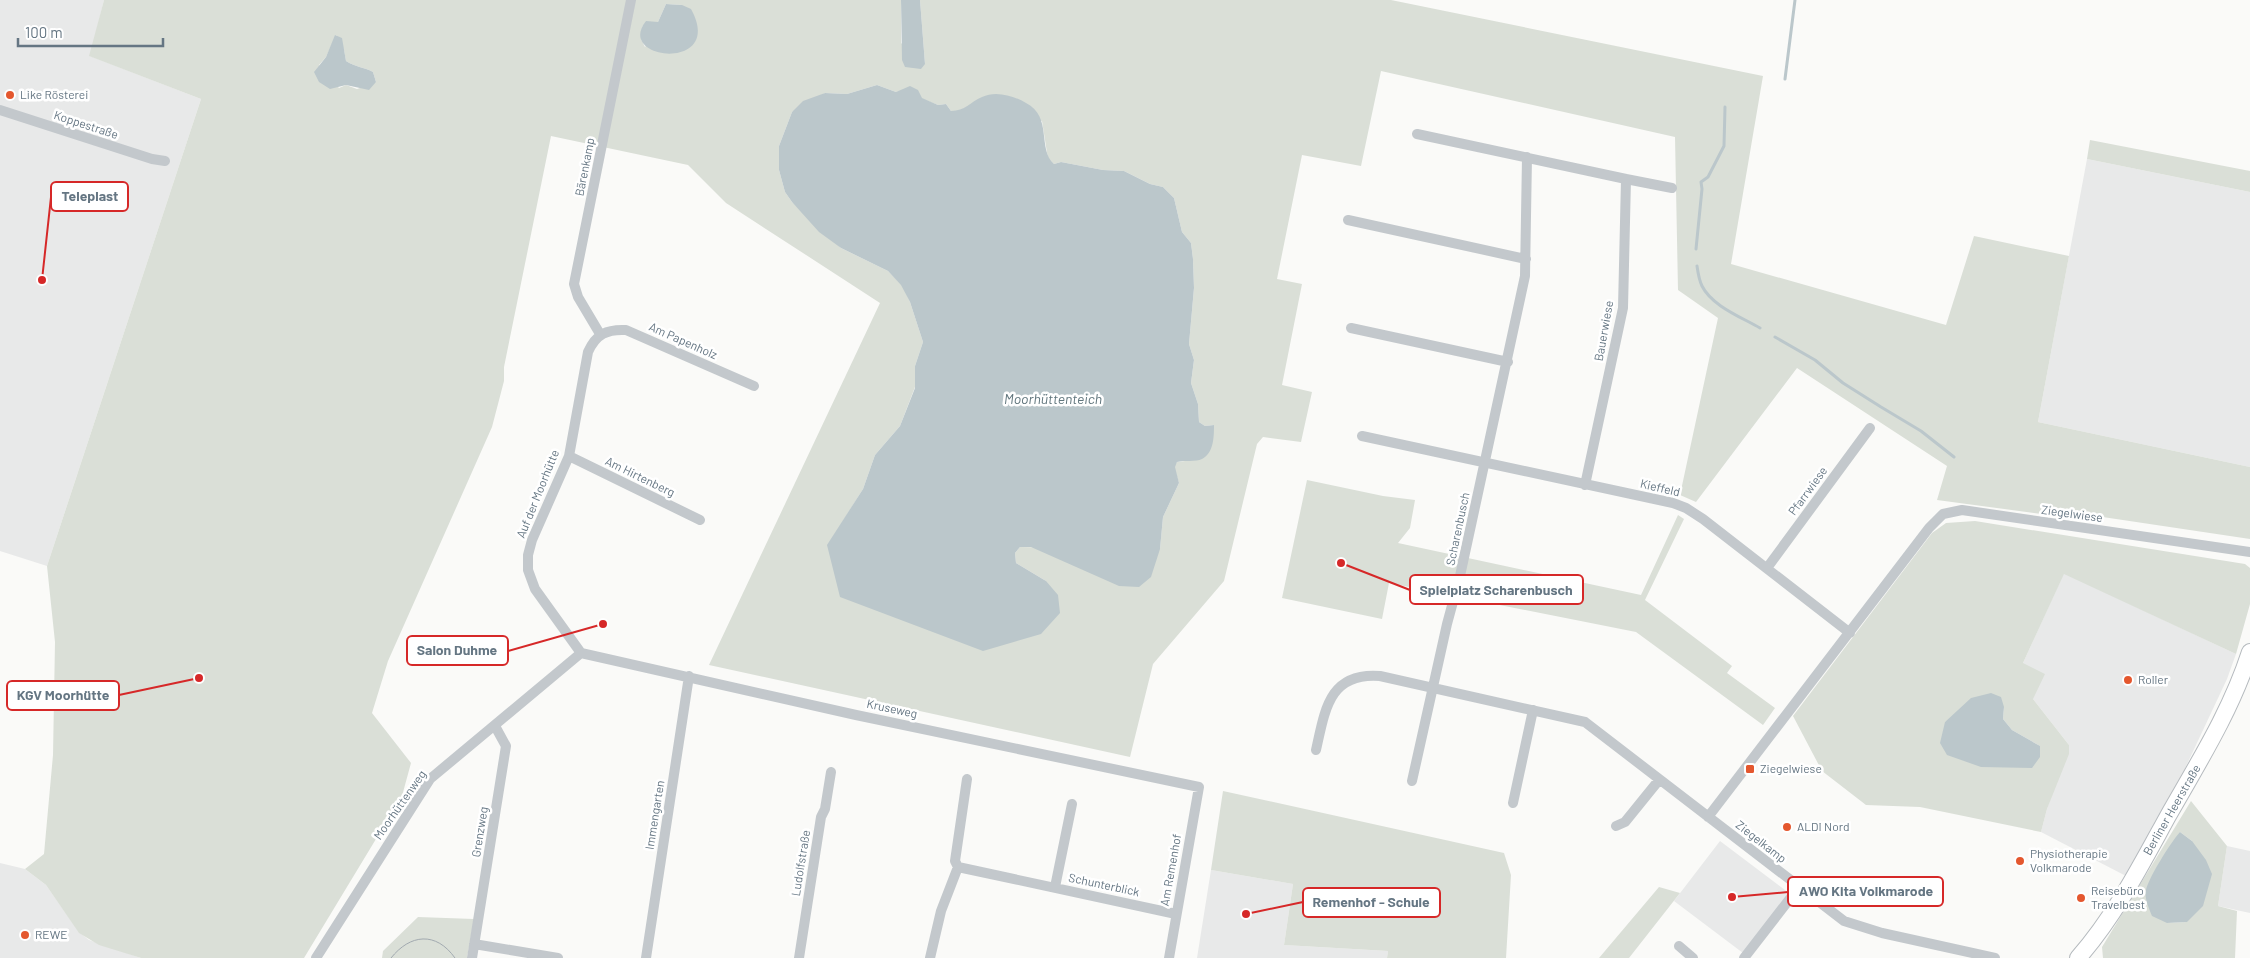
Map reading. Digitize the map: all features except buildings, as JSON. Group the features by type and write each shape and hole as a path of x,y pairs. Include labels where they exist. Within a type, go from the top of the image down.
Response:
{"main road":[{"name":"Berliner Heerstraße","path":"2078,958 2109,919 2194,771 2225,713 2250,652"}],"street":[{"name":"Bärenkamp","path":"600,334 578,297 574,284 631,0"},
{"name":"Koppestraße","path":"0,110 152,159 166,161"},
{"path":"1417,134 1672,188"},
{"name":"Scharenbusch","path":"1433,687 1508,362 1525,276 1527,157"},
{"name":"Bauerwiese","path":"1585,485 1623,308 1626,179"},
{"path":"1348,220 1526,259"},
{"path":"1351,328 1508,362"},
{"name":"Am Papenholz","path":"600,334 613,329 626,330 754,386"},
{"name":"Auf der Moorhütte","path":"581,653 535,589 528,570 528,555 532,540 569,456 588,352 592,342 600,334"},
{"name":"Pfarrwiese","path":"1767,568 1870,428"},
{"path":"1362,436 1484,463"},
{"name":"Am Hirtenberg","path":"569,456 700,520"},
{"name":"Kieffeld","path":"1484,463 1673,503 1686,508 1703,518 1850,632"},
{"name":"Ziegelwiese","path":"1708,816 1929,528 1938,518 1950,511 1962,510 2250,552"},
{"name":"Kruseweg","path":"581,653 876,719 1199,787"},
{"name":"Moorhüttenweg","path":"316,958 430,779 581,653"},
{"name":"Immengarten","path":"646,958 689,676"},
{"name":"Ziegelkamp","path":"1316,750 1325,711 1330,701 1345,682 1354,676 1380,676 1585,722 1844,921 1855,926 1995,958"},
{"path":"1412,781 1433,687"},
{"path":"1513,803 1533,710"},
{"name":"Grenzweg","path":"472,958 506,746 495,726"},
{"name":"Ludolfstraße","path":"799,958 831,772"},
{"path":"930,958 942,911 958,867 955,861 967,779"},
{"path":"1616,826 1625,822 1659,780"},
{"name":"Am Remenhof","path":"1169,958 1199,787"},
{"name":"Schunterblick","path":"1055,887 1072,804"},
{"name":"Schunterblick","path":"958,867 1176,914"},
{"path":"1744,958 1799,887"},
{"path":"474,944 558,958"},
{"path":"1679,946 1693,958"}],"shaded area":[{"path":"0,0 104,0 90,56 201,99 47,566 0,551"},
{"path":"104,0 901,0 901,43 925,64 920,0 1391,0 1763,76 1731,264 1946,325 1974,236 2069,256 2038,422 2250,467 2250,539 2096,516 2094,521 1937,500 1947,466 1797,368 1696,502 1680,495 1718,318 1678,290 1675,137 1381,71 1361,166 1302,155 1277,279 1302,284 1282,385 1312,392 1301,442 1263,437 1257,444 1224,581 1153,664 1130,757 709,665 880,303 726,203 688,165 551,136 504,367 504,381 492,427 388,661 372,713 411,763 402,796 304,958 141,958 99,945 79,933 46,885 25,869 44,854 53,755 55,642 47,566 201,99 89,56","holes":["666,4 682,5 645,47 641,39 642,27 658,22","336,35 344,50 346,61 373,72 376,82 357,89 346,85 339,88 319,65 326,57","877,85 896,92 902,91 938,105 946,104 951,111 959,111 969,106 1042,121 1048,159 1054,164 1061,162 1103,170 1124,171 1150,184 1163,187 1174,198 1182,232 1191,243 1193,259 1194,288 1189,344 1194,360 1191,383 1198,404 1199,422 1205,426 1214,425 1201,459 1177,462 1174,467 1179,483 1163,517 1160,549 1020,547 1015,553 1016,563 1046,581 828,545 863,489 875,455 900,426 915,387 915,366 923,342 910,302 902,285 888,271 841,248 792,202 785,192 779,170 779,146 792,112 825,93 847,94"]},
{"path":"2090,140 2250,171 2250,192 2087,159"},
{"path":"2087,159 2250,192 2250,467 2038,422"},
{"path":"1307,480 1383,496 1415,500 1410,528 1398,543 1641,595 1678,515 1684,519 1645,600 1732,666 1727,673 1775,708 1763,725 1636,632 1389,583 1382,619 1282,598"},
{"path":"1975,521 2245,564 2250,568 2250,604 2236,654 2064,574 2023,663 2045,674 2033,699 2069,745 2069,754 2047,809 2041,832 1920,807 1866,805 1822,771 1793,716 1932,533 1946,523","holes":["2004,707 2003,719 2012,730 2040,746 1945,722"]},
{"path":"2064,573 2236,654 2227,679 2173,794 2126,876 2041,832 2069,745 2033,699 2023,663"},
{"path":"1223,791 1504,853 1511,875 1506,958 1387,958 1388,951 1284,945 1293,884 1211,870"},
{"path":"2191,801 2227,846 2218,906 2237,911 2235,958 2103,958 2102,947","holes":["2180,832 2192,841 2187,922 2167,923"]},
{"path":"1720,841 1789,893 1743,953 1674,901"},
{"path":"2227,846 2250,851 2250,913 2218,906"},
{"path":"0,863 25,869 46,885 79,932 89,940 141,958 0,958"},
{"path":"1211,870 1293,884 1284,945 1388,951 1387,958 1197,958"},
{"path":"1659,887 1680,893 1629,958 1599,958"},
{"path":"418,917 474,919 467,958 382,958 383,951"}],"water":[{"path":"901,0 920,0 925,64 921,69 905,67 902,60"},
{"path":"666,4 682,5 691,9 698,29 694,43 684,51 670,54 655,51 644,45 640,35 646,21 658,22"},
{"path":"335,35 342,38 346,61 373,72 376,82 369,90 346,85 330,89 319,82 314,72 326,57"},
{"name":"Moorhüttenteich","path":"877,85 896,92 910,86 918,90 922,98 938,105 946,104 951,111 960,110 982,97 993,94 1010,96 1021,100 1034,109 1039,116 1046,150 1054,164 1061,162 1103,170 1124,171 1150,184 1163,187 1174,198 1182,232 1191,243 1194,288 1189,344 1194,360 1191,383 1198,404 1199,422 1205,426 1214,425 1213,439 1209,453 1202,459 1177,462 1175,467 1179,483 1163,517 1160,549 1151,577 1139,587 1119,586 1031,547 1020,547 1015,553 1016,563 1046,581 1058,595 1060,613 1041,634 983,651 840,597 827,545 863,489 875,455 900,426 915,388 915,366 923,342 910,302 901,285 888,271 841,248 819,232 792,202 785,192 779,170 779,146 792,112 803,101 825,93 847,94"},
{"path":"1991,693 2001,697 2004,707 2003,719 2012,730 2040,746 2040,757 2032,768 1981,767 1947,755 1940,743 1945,722 1971,698"},
{"path":"2180,832 2192,841 2206,860 2212,874 2203,906 2187,922 2167,923 2152,916 2146,900 2146,890 2151,877 2171,843"}],"waterway":[{"path":"1785,79 1795,0"},
{"path":"1696,249 1702,189 1701,182 1708,177 1724,146 1725,107"},
{"path":"1697,266 1702,286 1713,299 1760,328"},
{"path":"1775,337 1815,360 1843,383 1921,431 1954,457"}],"tram line":[{"path":"391,958 406,944 423,939 440,943 455,958"}],"place":[{"name":"Like Rösterei","path":"10,95"},
{"name":"Teleplast","path":"42,280"},
{"name":"Spielplatz Scharenbusch","path":"1341,563"},
{"name":"Salon Duhme","path":"603,624"},
{"name":"KGV Moorhütte","path":"199,678"},
{"name":"Roller","path":"2128,680"},
{"name":"Ziegelwiese","path":"1750,769"},
{"name":"ALDI Nord","path":"1787,827"},
{"name":"Physiotherapie Volkmarode","path":"2020,861"},
{"name":"AWO Kita Volkmarode","path":"1732,897"},
{"name":"Reisebüro Travelbest","path":"2081,898"},
{"name":"Remenhof - Schule","path":"1246,914"},
{"name":"REWE","path":"25,935"}]}
